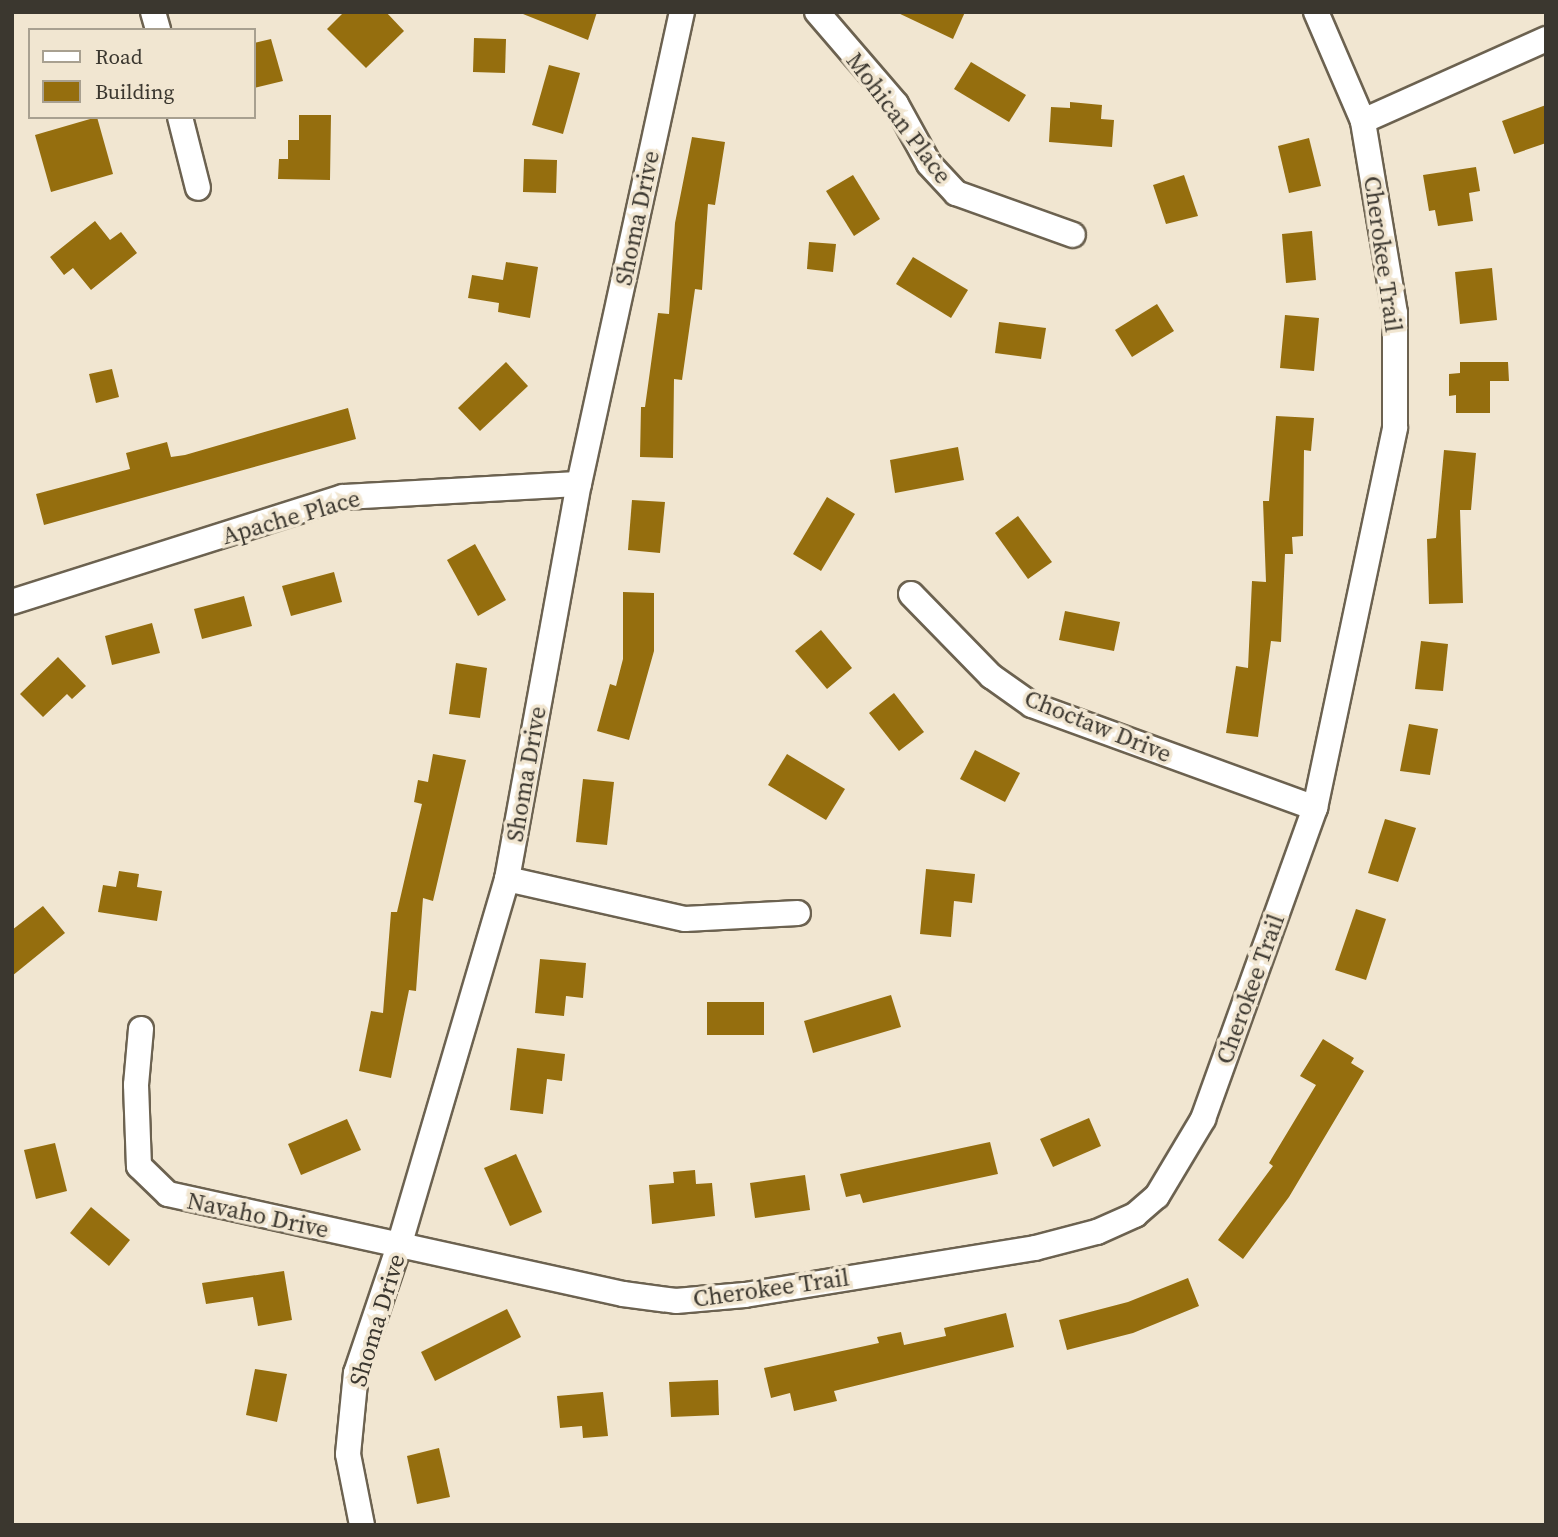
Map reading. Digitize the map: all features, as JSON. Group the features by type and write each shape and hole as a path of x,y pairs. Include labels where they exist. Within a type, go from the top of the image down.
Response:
{"street":[{"name":"Shoma Drive","path":"362,1525 348,1454 356,1373 399,1246 507,879 579,484 682,12"},
{"name":"Mohican Place","path":"817,12 896,104 929,164 957,193 1073,235"},
{"name":"Cherokee Trail","path":"399,1246 623,1294 676,1301 745,1295 1035,1248 1097,1232 1135,1215 1157,1196 1203,1119 1315,808 1395,427 1395,313 1363,121 1316,12"},
{"path":"1363,121 1546,39"},
{"path":"181,119 198,188"},
{"name":"Apache Place","path":"12,602 343,497 579,484"},
{"name":"Choctaw Drive","path":"911,594 991,676 1032,705 1315,808"},
{"path":"507,879 685,919 798,913"},
{"name":"Navaho Drive","path":"141,1029 135,1143 145,1175 168,1194 192,1203 399,1246"}],"building":[{"path":"344,12 386,12 404,31 366,68 327,29"},
{"path":"518,12 597,12 588,40"},
{"path":"896,12 965,12 953,39"},
{"path":"474,38 506,39 505,73 473,72"},
{"path":"271,39 283,81 256,88 256,43"},
{"path":"971,62 1026,95 1009,122 954,89"},
{"path":"549,65 580,73 563,134 532,125"},
{"path":"1070,102 1102,105 1101,119 1114,120 1112,147 1049,142 1051,107 1070,108"},
{"path":"1546,105 1546,143 1514,154 1502,121"},
{"path":"299,115 331,115 330,180 278,179 279,159 288,159 288,140 299,140"},
{"path":"98,119 113,174 51,192 35,135"},
{"path":"692,137 725,142 715,205 708,204 702,290 695,289 682,380 674,379 673,458 640,457 641,407 645,407 658,313 669,314 675,223"},
{"path":"1309,138 1321,186 1289,193 1278,146"},
{"path":"524,159 557,160 556,193 523,192"},
{"path":"1476,167 1480,191 1469,193 1473,221 1438,226 1435,210 1429,211 1423,175"},
{"path":"853,175 880,219 854,236 826,191"},
{"path":"1184,175 1198,216 1166,224 1153,185"},
{"path":"95,221 110,240 121,232 137,253 91,290 73,268 64,275 50,257"},
{"path":"1312,231 1316,280 1286,283 1282,234"},
{"path":"809,242 836,244 833,272 807,269"},
{"path":"913,257 968,290 951,318 896,284"},
{"path":"506,262 538,267 530,318 498,312 499,303 468,298 472,275 503,280"},
{"path":"1492,268 1497,320 1460,324 1455,272"},
{"path":"1157,304 1174,331 1132,357 1115,330"},
{"path":"1285,315 1319,318 1314,371 1280,368"},
{"path":"999,322 1046,328 1041,359 995,353"},
{"path":"506,362 528,386 480,431 458,408"},
{"path":"1460,362 1508,362 1509,381 1490,381 1490,413 1456,413 1456,395 1449,396 1449,374 1460,373"},
{"path":"112,369 119,397 96,403 89,374"},
{"path":"348,408 356,439 44,525 36,494 130,469 126,453 167,442 171,457 185,455"},
{"path":"1276,416 1314,418 1311,451 1304,450 1303,536 1292,537 1293,554 1285,554 1281,642 1271,641 1258,737 1226,733 1236,666 1248,668 1252,581 1266,582 1263,501 1269,501"},
{"path":"958,447 964,480 895,493 890,460"},
{"path":"1444,450 1476,453 1471,510 1460,510 1463,603 1429,604 1427,539 1436,538"},
{"path":"827,497 855,514 821,571 793,554"},
{"path":"632,500 665,502 660,553 628,550"},
{"path":"1018,516 1052,562 1028,579 995,533"},
{"path":"475,544 506,600 478,616 447,560"},
{"path":"334,572 342,602 291,616 282,586"},
{"path":"623,592 654,593 654,651 629,740 597,731 610,684 616,686 623,659"},
{"path":"244,596 252,626 202,639 194,609"},
{"path":"1065,611 1120,622 1114,651 1059,640"},
{"path":"152,623 160,653 112,665 105,636"},
{"path":"821,630 852,668 827,689 795,651"},
{"path":"1421,641 1448,644 1443,691 1415,689"},
{"path":"58,657 86,686 72,699 67,694 43,717 20,694"},
{"path":"456,663 487,668 480,718 449,714"},
{"path":"894,693 924,732 899,751 869,713"},
{"path":"1409,724 1438,729 1430,775 1400,771"},
{"path":"975,750 1020,773 1005,802 960,779"},
{"path":"433,754 466,760 433,901 423,898 416,991 409,990 391,1078 359,1071 371,1011 383,1013 391,912 397,912 422,804 414,802 418,780 428,782"},
{"path":"787,754 845,789 826,820 768,785"},
{"path":"583,779 614,782 607,845 576,842"},
{"path":"1385,819 1416,828 1398,882 1368,873"},
{"path":"926,869 975,874 972,903 954,901 951,937 920,934"},
{"path":"119,871 139,874 137,887 162,891 157,921 98,912 103,885 116,887"},
{"path":"43,906 65,933 12,976 12,930"},
{"path":"1356,909 1386,919 1366,980 1335,970"},
{"path":"540,959 586,963 583,998 566,996 564,1016 535,1013"},
{"path":"891,995 901,1027 813,1053 804,1021"},
{"path":"707,1002 764,1002 764,1035 707,1035"},
{"path":"1323,1039 1354,1058 1351,1063 1364,1071 1289,1197 1243,1259 1218,1240 1273,1166 1269,1163 1316,1085 1300,1076"},
{"path":"517,1048 565,1054 562,1081 547,1079 543,1114 510,1110"},
{"path":"1089,1118 1101,1146 1053,1167 1040,1139"},
{"path":"347,1119 361,1150 301,1175 288,1144"},
{"path":"990,1142 998,1174 863,1203 860,1194 846,1197 840,1174"},
{"path":"55,1143 67,1191 36,1199 24,1150"},
{"path":"516,1154 542,1212 510,1226 484,1168"},
{"path":"695,1170 696,1184 712,1183 715,1216 652,1224 649,1185 674,1183 673,1172"},
{"path":"805,1175 810,1210 755,1218 750,1183"},
{"path":"91,1207 130,1240 109,1266 70,1233"},
{"path":"284,1271 292,1320 258,1326 253,1297 206,1304 202,1283"},
{"path":"1188,1278 1199,1306 1133,1333 1067,1350 1059,1320 1128,1302"},
{"path":"507,1309 521,1337 435,1381 421,1352"},
{"path":"1006,1313 1014,1347 834,1391 837,1401 794,1411 790,1393 771,1398 764,1368 879,1343 877,1337 901,1332 904,1345 946,1336 944,1328"},
{"path":"255,1369 287,1374 277,1422 246,1415"},
{"path":"718,1380 719,1415 671,1417 669,1382"},
{"path":"603,1392 608,1436 583,1438 582,1426 560,1428 557,1396"},
{"path":"439,1448 450,1497 417,1504 407,1456"}]}
